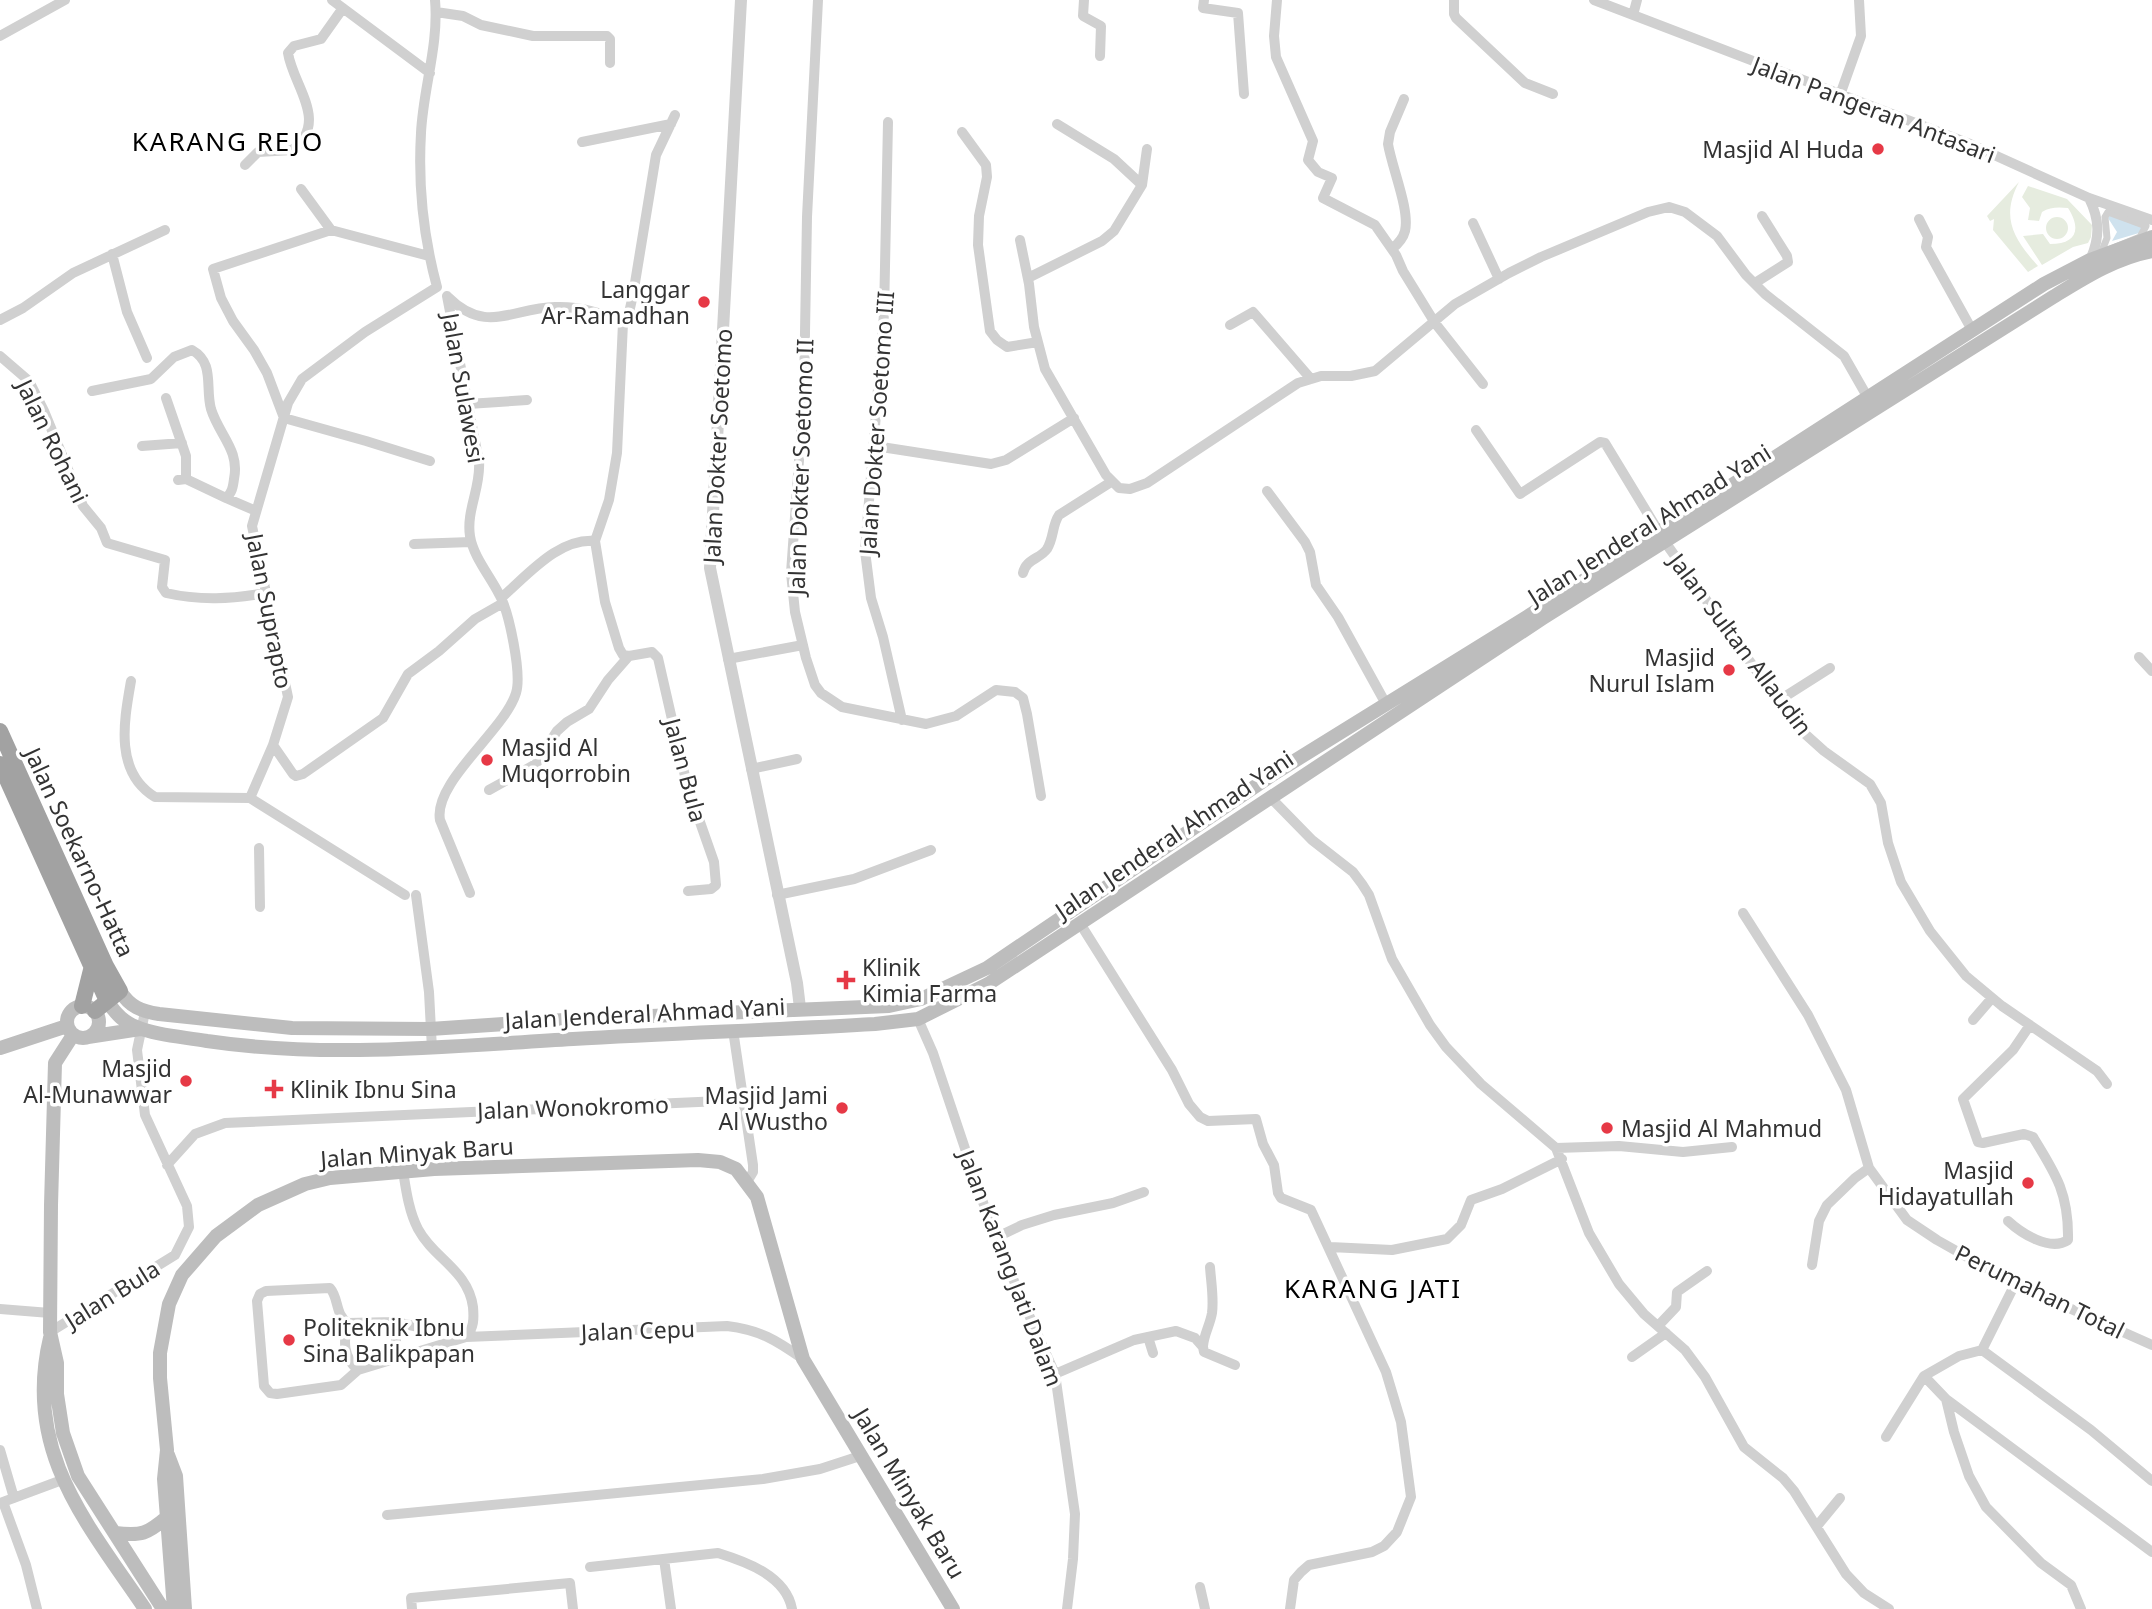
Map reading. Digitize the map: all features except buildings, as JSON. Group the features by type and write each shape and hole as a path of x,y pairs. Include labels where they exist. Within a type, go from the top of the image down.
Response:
{"highway":[{"name":"Jalan Soekarno-Hatta","path":"0,731 101,955 101,1002"},
{"name":"Jalan Soekarno-Hatta","path":"0,764 4,784 91,970 101,1002"},
{"path":"91,970 101,1002"}],"main road":[{"name":"Jalan Jenderal Ahmad Yani","path":"101,1002 140,1029 231,1044 292,1049 432,1049 875,1024 918,1018 988,984 1081,925 1868,398 2043,284 2090,260 2152,237"},
{"name":"Jalan Jenderal Ahmad Yani","path":"145,1012 292,1027 430,1029 579,1018 888,1006 922,999 987,968 1275,773 2094,272 2152,251"},
{"path":"75,1033 93,1034 99,1021 101,1002"},
{"path":"145,1012 131,1005 101,1002 70,1012 75,1033 55,1063 50,1335 44,1363 46,1418 52,1452 62,1480 80,1514 145,1609"},
{"path":"0,1048 75,1033 140,1029"},
{"name":"Jalan Minyak Baru","path":"174,1609 164,1479 167,1450 160,1378 161,1341 169,1304 182,1275 216,1236 236,1219 284,1192 330,1178 403,1171 698,1160 731,1166 757,1197 803,1359 953,1609"},
{"name":"Jalan Minyak Baru","path":"731,1166 758,1204"},
{"path":"50,1335 57,1363 57,1394 63,1433 78,1476 163,1609"},
{"path":"167,1450 176,1476 185,1609"},
{"path":"115,1533 139,1535 151,1531 167,1517"}],"street":[{"path":"0,36 65,0"},
{"path":"332,0 430,73"},
{"name":"Jalan Sulawesi","path":"435,0 430,73 421,133 429,256 437,287"},
{"name":"Jalan Dokter Soetomo","path":"741,0 739,76 729,201 710,568 800,1008"},
{"name":"Jalan Dokter Soetomo II","path":"818,0 807,217 804,390 790,573 803,645 815,685 831,702 856,711 926,724 936,723 957,716 990,692 1015,692 1023,698 1027,713 1041,796"},
{"path":"1084,0 1083,16 1101,26 1100,56"},
{"path":"1205,0 1203,8 1238,13 1244,94"},
{"path":"1277,0 1274,36 1276,57 1313,141 1308,160 1318,172 1332,178 1323,198 1375,225 1435,323 1483,384"},
{"path":"1454,0 1456,18 1525,83 1553,94"},
{"name":"Jalan Pangeran Antasari","path":"1594,0 1970,144 2089,198 2152,220"},
{"path":"1633,15 1637,0"},
{"path":"1840,95 1861,36 1859,0"},
{"path":"245,166 258,152 292,150 305,135 309,121 308,107 291,64 289,50 293,46 321,39 343,8"},
{"path":"436,12 463,16 481,25 533,36 607,36 610,39 610,63"},
{"path":"1392,249 1401,242 1405,222 1388,144 1390,132 1404,99"},
{"path":"583,142 673,119 656,155 634,295 628,317 623,323 617,453 609,500 595,541 604,602 623,655 629,656"},
{"name":"Jalan Dokter Soetomo III","path":"888,122 884,314 865,551 871,598 902,720"},
{"path":"1057,124 1114,159 1142,186"},
{"path":"962,132 986,165 987,177 979,216 978,245 990,331 1007,347 1038,342"},
{"path":"1028,278 1102,241 1114,231 1142,186 1147,149"},
{"path":"301,189 331,230"},
{"path":"2089,198 2096,211 2099,230 2090,260"},
{"path":"1020,240 1045,369 1111,482 1119,488 1130,489 1147,483 1298,383 1375,371 1455,304 1548,253 1648,212 1669,207 1685,212 1717,236 1755,284 1844,356 1868,398"},
{"path":"2108,212 2146,226 2140,237 2101,253 2107,238 2105,217 2108,212"},
{"path":"1755,284 1788,262 1762,216"},
{"path":"1919,219 1928,237 1926,247 1972,330"},
{"path":"1473,223 1499,279"},
{"path":"0,320 23,308 73,273 165,230"},
{"path":"429,256 331,230 213,269 221,298 267,373 284,418 430,461"},
{"path":"112,254 127,312 148,358"},
{"path":"437,287 468,313 488,317 502,318 554,307 579,308 601,313 623,323"},
{"name":"Jalan Suprapto","path":"250,799 287,704 288,691 252,534 256,511 288,403 302,379 365,332 437,287"},
{"name":"Jalan Sulawesi","path":"447,296 480,471 469,523 471,542"},
{"path":"1230,325 1252,312 1311,379"},
{"path":"92,391 151,379 172,359 187,351 192,350 200,355 207,367 210,406 236,459 231,493 226,498"},
{"name":"Jalan Rohani","path":"0,356 29,381 83,506 101,528 107,543 165,560 162,587 166,593 188,598 225,600 266,593"},
{"path":"166,398 186,456 182,480 256,511"},
{"path":"468,404 527,400"},
{"path":"875,446 991,464 1006,460 1074,418"},
{"name":"Jalan Sultan Allaudin","path":"1476,430 1520,494 1600,442 1605,443 1662,536 1777,701 1804,733 1824,751 1870,783 1881,803 1888,844 1901,882 1938,940 1966,976 2030,1026 2097,1071 2107,1084"},
{"path":"142,446 182,443"},
{"path":"1023,573 1026,564 1047,549 1059,515 1111,482"},
{"path":"1267,491 1306,542 1315,585 1338,617 1387,704"},
{"path":"273,745 293,774 303,774 383,718 408,674 502,600 566,545 595,541"},
{"path":"414,544 471,542 502,600 517,666 516,694 451,784 439,814 470,893"},
{"path":"728,659 803,645"},
{"name":"Jalan Bula","path":"629,656 652,652 658,658 687,785 713,862 716,885 710,889 688,891"},
{"path":"489,790 536,765 559,729 589,709 608,680 629,656"},
{"path":"2139,657 2152,671"},
{"path":"1777,701 1830,668"},
{"path":"131,681 123,742 129,764 142,787 155,797 250,799 410,895 429,992 432,1049"},
{"path":"751,769 797,759"},
{"path":"1270,797 1312,840 1353,872 1369,895 1392,959 1414,1000 1446,1047 1481,1084 1556,1148 1584,1221 1604,1261 1630,1300 1685,1350 1705,1377 1744,1447 1783,1478 1817,1525 1846,1574 1864,1593 1889,1609"},
{"path":"259,848 260,907"},
{"path":"777,895 854,879 931,850"},
{"name":"Perumahan Total","path":"1743,913 1808,1015 1846,1090 1869,1168 1908,1220 1937,1240 2015,1284 2152,1345"},
{"path":"1081,925 1172,1070 1189,1104 1200,1117 1208,1121 1256,1119 1263,1144 1274,1165 1278,1193 1281,1198 1311,1210 1386,1372 1401,1422 1411,1497 1397,1532 1384,1546 1372,1552 1310,1565 1294,1580 1290,1609"},
{"path":"1973,1020 1992,998"},
{"path":"145,1012 137,1050 144,1107 167,1165"},
{"name":"Jalan Karang Jati Dalam","path":"918,1018 933,1053 995,1238 1055,1374 1075,1514 1067,1609"},
{"path":"2008,1221 2019,1231 2045,1242 2056,1245 2068,1240 2067,1216 2057,1176 2033,1137 2024,1134 1978,1142 1963,1099 1996,1068 2030,1026"},
{"path":"733,1030 753,1165 753,1172 747,1182"},
{"name":"Jalan Wonokromo","path":"167,1165 195,1135 225,1123 743,1100"},
{"path":"1556,1148 1619,1146 1683,1152 1732,1147"},
{"path":"1330,1247 1392,1251 1447,1239 1461,1225 1471,1200 1502,1189 1562,1159"},
{"name":"Jalan Bula","path":"50,1335 174,1255 189,1227 187,1206 167,1165"},
{"path":"1812,1265 1819,1221 1827,1205 1869,1168"},
{"path":"403,1171 414,1221 419,1231 455,1269 468,1290 473,1309 473,1325 466,1337"},
{"path":"995,1238 1044,1219 1113,1203 1144,1192"},
{"path":"1203,1347 1212,1307 1210,1267"},
{"path":"1632,1356 1662,1329 1676,1307 1677,1292 1707,1271"},
{"path":"1886,1437 1924,1376 1959,1356 1982,1350 2015,1284"},
{"name":"Jalan Cepu","path":"466,1337 358,1370 345,1382 334,1387 271,1393 264,1386 257,1301 263,1292 330,1288 334,1292 341,1316 348,1323 395,1322 466,1337 727,1326 752,1329 772,1338 803,1359"},
{"path":"0,1309 50,1313"},
{"path":"395,1322 397,1359"},
{"path":"348,1323 343,1338 345,1350 351,1364 358,1370"},
{"path":"1055,1374 1125,1343 1176,1331 1195,1338 1204,1352 1235,1365"},
{"path":"1148,1337 1153,1353"},
{"path":"1982,1350 2091,1430 2152,1480"},
{"path":"1924,1376 1947,1399 2152,1552"},
{"path":"1947,1399 1954,1432 1969,1476 1986,1507 2041,1563 2071,1585 2081,1609"},
{"path":"0,1450 37,1609"},
{"path":"387,1515 763,1479 820,1469 860,1455"},
{"path":"10,1499 62,1480"},
{"path":"1817,1525 1840,1498"},
{"path":"590,1567 718,1553 735,1558 767,1574 790,1598 792,1609"},
{"path":"664,1559 671,1609"},
{"path":"412,1609 411,1598 570,1583 573,1609"},
{"path":"1200,1587 1205,1609"}],"shaded area":[{"path":"2019,182 2013,195 2010,217 2016,237 2038,266 2028,272 1993,230 1994,219 1990,221 1987,216"},
{"path":"2028,186 2067,199 2092,225 2088,243 2073,247 2042,265 2023,236 2043,234 2050,244 2059,243 2071,238 2075,223 2068,208 2045,210 2039,221 2028,220 2030,208 2022,197"},
{"path":"2057,217 2065,220 2068,228 2065,236 2057,239 2049,236 2046,228 2049,220"}],"water":[{"path":"2110,215 2142,227 2139,233 2112,241 2117,232 2108,218"}],"place":[{"name":"Masjid Al Huda","path":"1878,149"},
{"name":"Langgar Ar-Ramadhan","path":"704,302"},
{"name":"Masjid Nurul Islam","path":"1729,670"},
{"name":"Masjid Al Muqorrobin","path":"487,760"},
{"name":"Klinik Kimia Farma","path":"846,980"},
{"name":"Masjid Al-Munawwar","path":"186,1081"},
{"name":"Klinik Ibnu Sina","path":"274,1089"},
{"name":"Masjid Jami Al Wustho","path":"842,1108"},
{"name":"Masjid Al Mahmud","path":"1607,1128"},
{"name":"Masjid Hidayatullah","path":"2028,1183"},
{"name":"Politeknik Ibnu Sina Balikpapan","path":"289,1340"}],"district":[{"name":"KARANG REJO","path":"228,141"},
{"name":"KARANG JATI","path":"1373,1288"}]}
